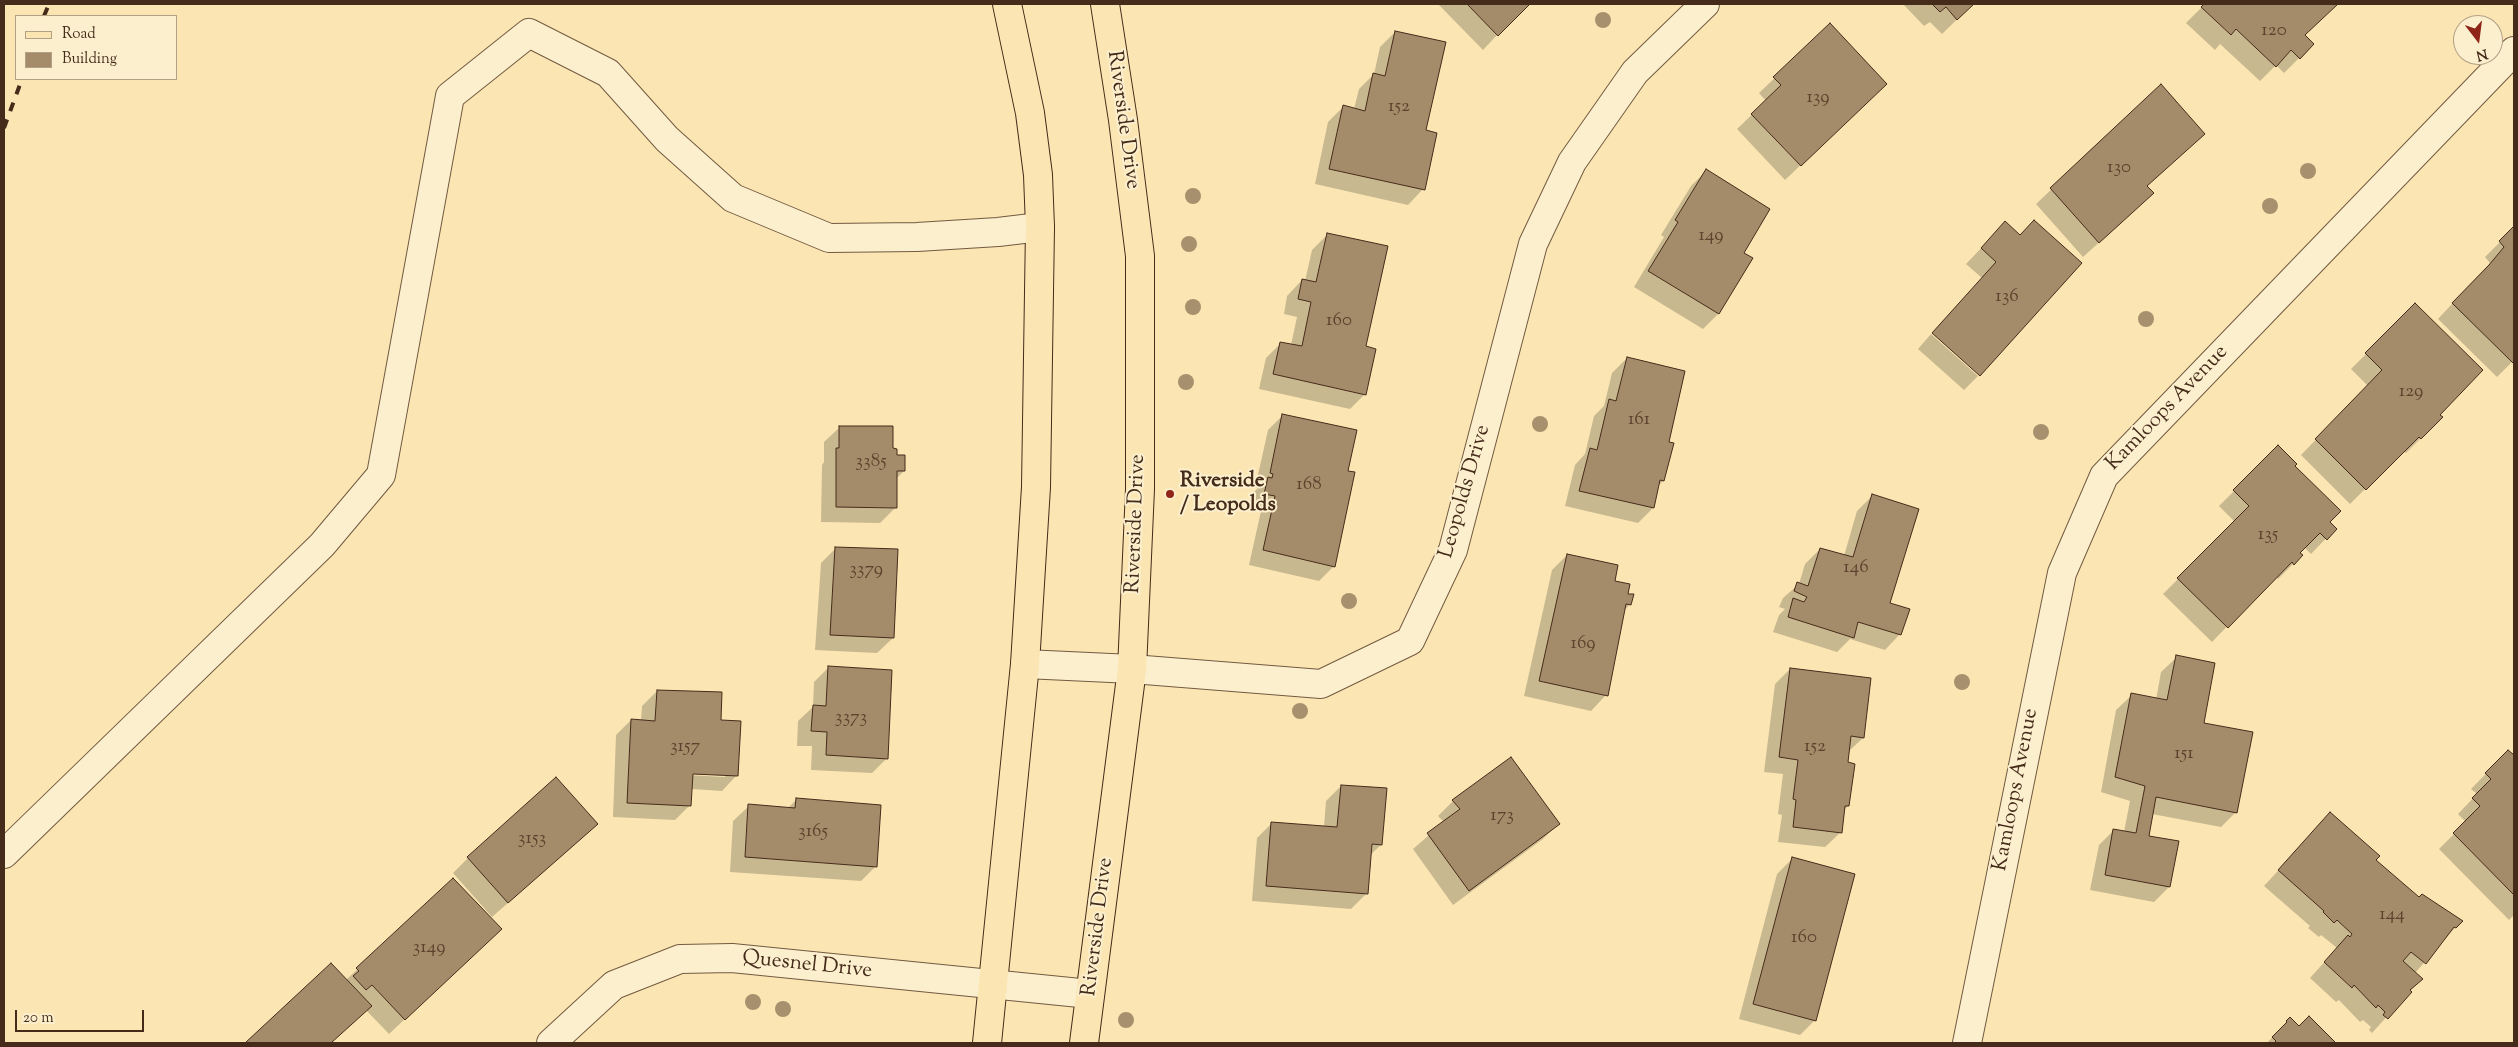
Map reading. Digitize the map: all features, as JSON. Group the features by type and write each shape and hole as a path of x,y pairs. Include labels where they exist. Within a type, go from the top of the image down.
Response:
{"main road":[{"path":"987,1043 1025,664 1036,487 1040,226 1038,175 1030,113 1007,4"},
{"name":"Riverside Drive","path":"1084,1043 1132,669 1140,489 1140,256 1123,120 1105,4"}],"street":[{"name":"Leopolds Drive","path":"1025,664 1132,669 1322,684 1410,641 1453,550 1534,244 1549,211 1572,162 1635,72 1705,4"},
{"path":"4,854 322,545 381,476 450,96 528,33 608,73 667,139 733,198 829,238 917,237 998,232 1040,226"},
{"name":"Kamloops Avenue","path":"1966,1043 2062,573 2104,476 2514,51"},
{"name":"Quesnel Drive","path":"551,1043 614,984 680,959 732,958 994,986 1090,994"}],"building":[{"path":"1467,4 1530,4 1498,36"},
{"path":"1932,4 1974,4 1957,20 1946,7 1940,12"},
{"path":"2204,4 2338,4 2305,35 2314,44 2300,59 2291,50 2276,67 2236,29 2231,35 2201,7"},
{"path":"1830,23 1887,84 1801,166 1751,114 1781,85 1773,77"},
{"path":"1395,31 1446,42 1426,130 1437,133 1425,190 1329,169 1343,105 1365,111 1373,73 1385,76"},
{"path":"2161,84 2205,134 2147,186 2154,193 2099,243 2050,188"},
{"path":"1706,169 1770,209 1744,253 1753,258 1719,314 1648,271 1678,222 1675,220"},
{"path":"2034,220 2082,263 1980,376 1932,333 1996,262 1981,248 2005,221 2020,235"},
{"path":"2514,226 2513,363 2452,303 2504,247 2499,241"},
{"path":"1327,233 1388,246 1366,346 1376,349 1366,395 1273,374 1280,342 1302,346 1311,302 1298,299 1302,279 1316,282"},
{"path":"2415,303 2483,370 2440,415 2443,417 2421,439 2419,437 2366,490 2315,439 2382,370 2365,353"},
{"path":"1627,357 1685,371 1669,442 1674,443 1664,481 1660,480 1654,508 1579,491 1590,448 1597,450 1609,399 1616,401"},
{"path":"1282,414 1357,430 1348,471 1355,472 1335,567 1263,550 1275,496 1264,494 1268,477 1272,478 1273,474 1270,473"},
{"path":"839,426 893,426 893,448 897,449 897,455 905,455 905,471 897,471 897,508 836,507 836,448 839,448"},
{"path":"2278,445 2297,464 2295,466 2341,511 2330,522 2337,529 2327,540 2320,533 2300,553 2303,555 2294,565 2292,562 2228,628 2177,578 2249,506 2233,490"},
{"path":"1872,494 1919,509 1890,603 1910,609 1901,635 1858,622 1854,638 1788,617 1793,598 1804,602 1807,597 1794,591 1797,582 1808,586 1820,548 1853,557"},
{"path":"835,547 898,549 894,638 830,635"},
{"path":"1567,554 1618,565 1615,581 1630,584 1628,594 1634,594 1631,605 1626,604 1608,696 1539,681"},
{"path":"2176,655 2215,663 2204,723 2253,732 2237,813 2156,797 2149,836 2179,841 2170,887 2105,875 2113,829 2136,833 2145,786 2115,777 2131,693 2167,700"},
{"path":"828,666 892,670 888,759 826,755 827,732 811,731 813,705 826,706"},
{"path":"1790,668 1871,678 1864,738 1851,736 1848,762 1855,764 1849,806 1845,806 1842,833 1793,827 1796,800 1793,799 1798,760 1779,757"},
{"path":"657,690 722,692 721,720 741,721 738,776 693,774 691,806 627,803 631,719 655,721"},
{"path":"2508,750 2514,755 2514,895 2453,833 2480,806 2472,798 2491,779 2485,773"},
{"path":"1511,757 1560,824 1469,891 1427,833 1460,809 1452,800"},
{"path":"556,777 598,824 508,903 467,857"},
{"path":"1341,785 1387,788 1382,845 1372,844 1368,894 1266,886 1271,822 1337,827"},
{"path":"796,798 881,805 877,867 745,857 748,804 795,808"},
{"path":"2330,812 2380,856 2376,860 2419,897 2422,894 2463,921 2456,928 2454,927 2426,964 2411,952 2403,961 2423,979 2410,990 2412,992 2388,1019 2383,1015 2385,1012 2378,1005 2376,1008 2354,985 2352,988 2324,962 2348,935 2350,937 2352,934 2337,920 2334,923 2324,911 2278,870"},
{"path":"1792,857 1855,874 1816,1021 1753,1004"},
{"path":"453,878 502,929 405,1020 372,985 366,990 353,976 359,971 356,968"},
{"path":"331,963 372,1006 331,1043 245,1043"},
{"path":"2309,1016 2336,1043 2274,1043 2276,1041 2272,1037 2290,1017 2299,1026"}],"railway":[{"path":"44,15 49,4"},
{"path":"4,128 22,80"}],"place":[{"name":"Riverside / Leopolds","path":"1170,494"}]}
